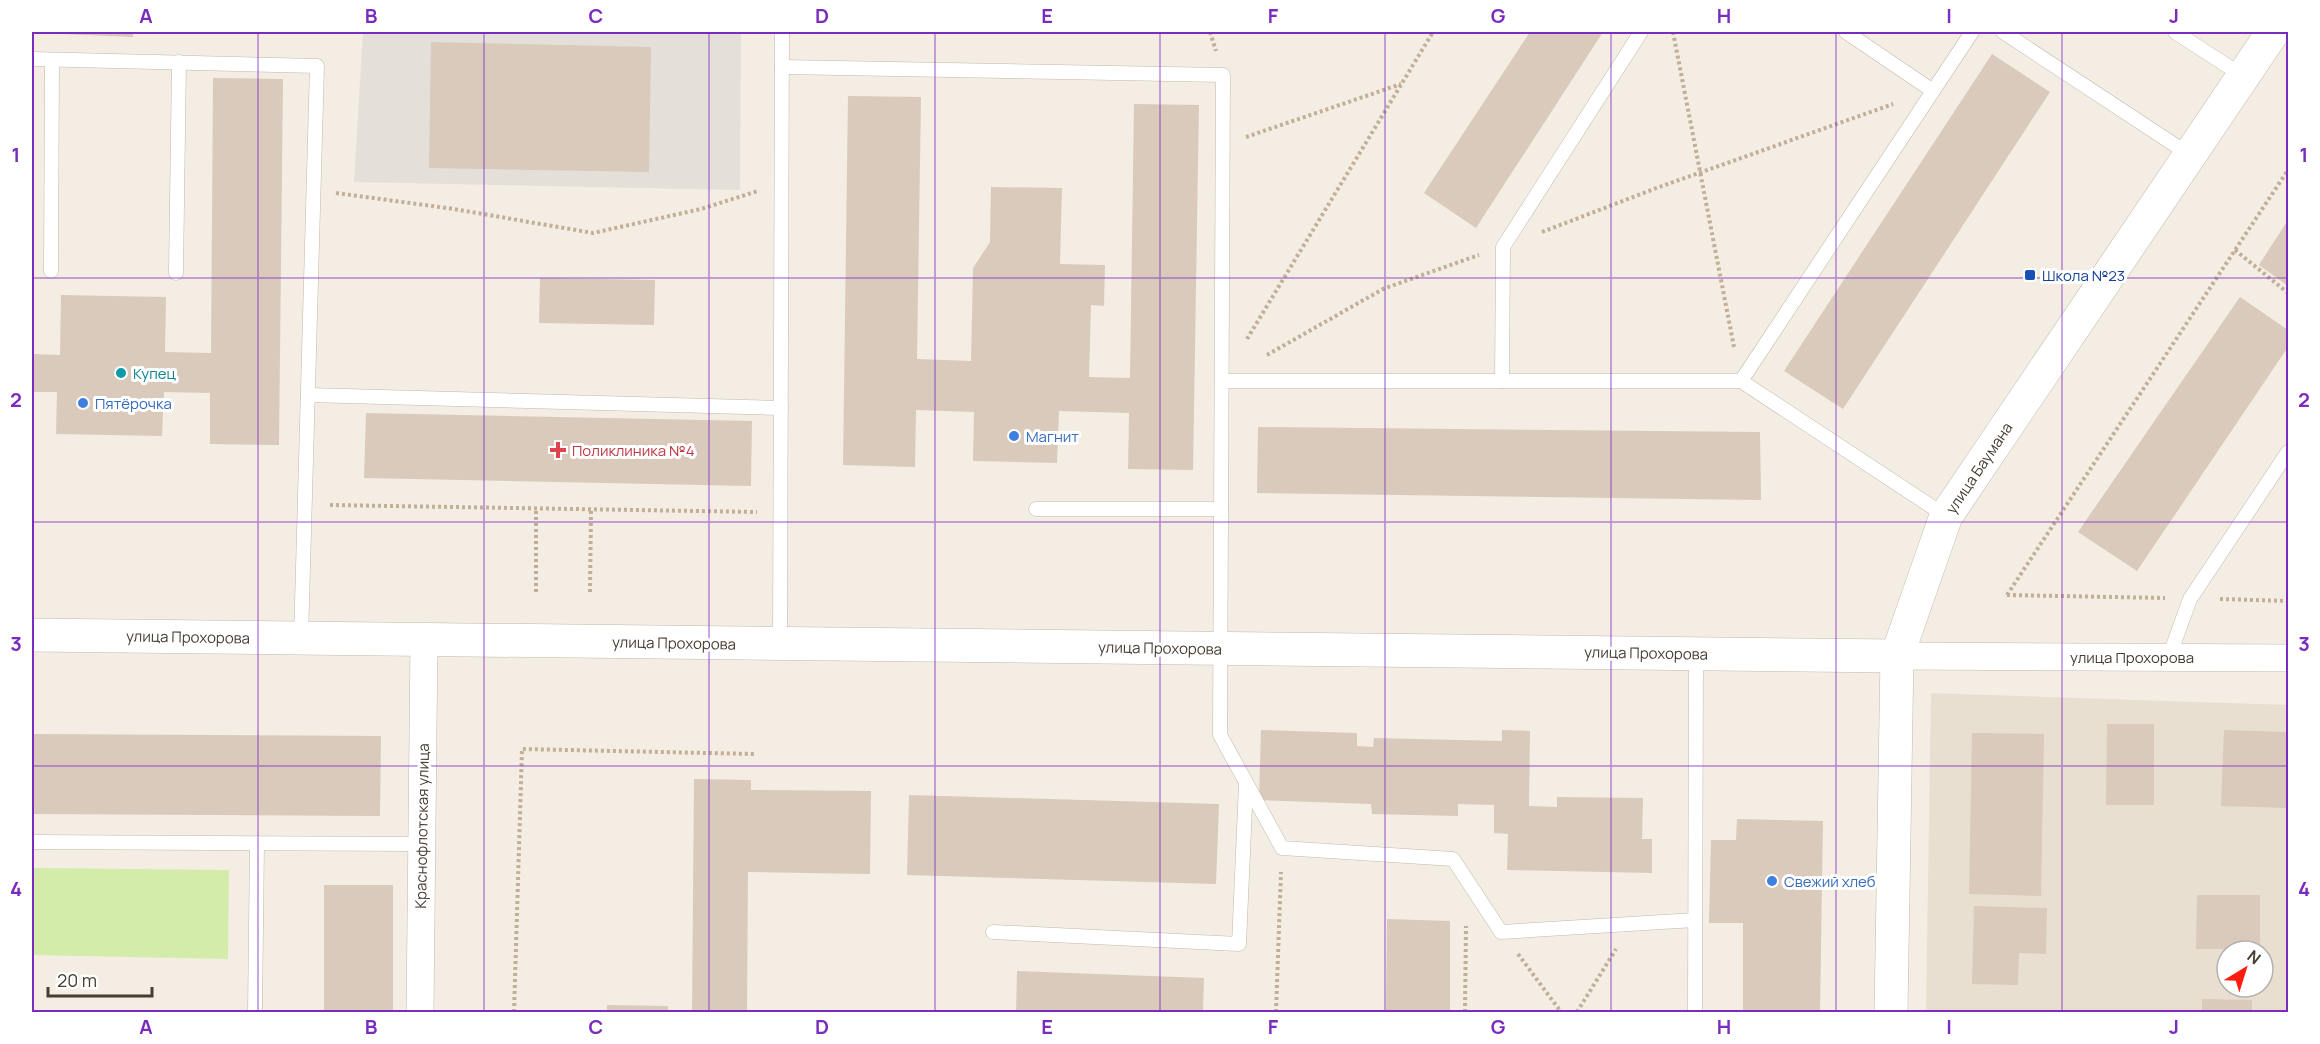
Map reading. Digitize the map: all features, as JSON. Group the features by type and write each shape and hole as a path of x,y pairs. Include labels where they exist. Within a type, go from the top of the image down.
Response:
{"street":[{"name":"улица Баумана","path":"1891,1012 1897,656 1946,516 2273,32"},
{"name":"улица Прохорова","path":"32,635 1696,654 2289,658"},
{"name":"Краснофлотская улица","path":"420,1012 424,640"}],"lane":[{"path":"780,644 782,32"},
{"path":"1502,381 1503,247 1641,32"},
{"path":"1846,32 1933,90"},
{"path":"1741,381 1972,32"},
{"path":"2002,32 2190,155"},
{"path":"2175,32 2243,76"},
{"path":"32,60 317,66 301,639"},
{"path":"51,271 52,60"},
{"path":"176,273 180,63"},
{"path":"782,67 1223,75 1220,735 1282,848 1453,859 1501,932 1695,920"},
{"path":"1222,381 1741,381 1946,516"},
{"path":"308,395 781,408"},
{"path":"2169,657 2190,598 2289,452"},
{"path":"1036,509 1221,509"},
{"path":"1695,1012 1696,654"},
{"path":"993,932 1239,944 1246,782"},
{"path":"32,843 422,844"},
{"path":"255,1012 257,843"}],"path":[{"path":"1222,381 1433,32"},
{"path":"1673,32 1741,381"},
{"path":"1223,145 1401,84"},
{"path":"1222,381 1383,289 1933,90"},
{"path":"2289,170 2007,595 2289,601"},
{"path":"314,190 454,209 593,233 700,209 782,183"},
{"path":"2235,250 2289,293"},
{"path":"305,504 780,512"},
{"path":"536,508 536,592"},
{"path":"590,592 591,509"},
{"path":"514,1012 522,749 754,754"},
{"path":"1276,1012 1282,848"},
{"path":"1465,1012 1467,881"},
{"path":"1577,1012 1632,924"},
{"path":"1501,932 1561,1012"}],"shaded area":[{"path":"363,32 741,32 740,190 354,182"},
{"path":"1931,693 2288,705 2288,1012 1926,1012"}],"green space":[{"path":"32,868 229,870 228,959 32,955"}],"building":[{"path":"61,32 133,32 133,37 61,34"},
{"path":"1530,32 1603,32 1476,228 1424,193"},
{"path":"431,42 651,47 649,172 429,168"},
{"path":"1992,54 2050,92 1843,409 1784,371"},
{"path":"213,78 283,79 279,445 210,444 210,393 164,392 162,436 56,434 57,392 32,392 32,354 60,355 61,295 166,297 165,352 211,353"},
{"path":"848,96 921,97 917,359 971,361 973,268 990,242 991,187 1062,188 1060,264 1105,265 1104,306 1091,305 1089,377 1130,378 1134,104 1199,105 1193,470 1128,469 1129,413 1059,411 1057,463 973,461 974,412 916,410 915,467 843,465"},
{"path":"2288,220 2288,286 2259,265"},
{"path":"540,278 655,280 654,325 539,323"},
{"path":"2240,297 2288,330 2288,347 2137,571 2078,532"},
{"name":"Поликлиника №4","path":"366,413 752,421 751,486 364,478"},
{"path":"1258,427 1760,432 1761,500 1257,493"},
{"path":"2107,724 2154,724 2154,805 2106,805"},
{"path":"1261,730 1357,733 1357,746 1373,747 1374,738 1502,741 1502,730 1530,731 1529,806 1557,807 1557,797 1643,798 1642,839 1652,839 1652,873 1507,870 1508,834 1494,833 1494,805 1458,804 1458,816 1372,814 1371,804 1259,800"},
{"path":"2224,730 2288,732 2288,808 2221,806"},
{"path":"1972,733 2044,734 2041,896 1969,894"},
{"path":"32,734 381,736 380,816 32,814"},
{"path":"694,779 751,780 751,790 871,791 870,874 748,872 747,1012 692,1012"},
{"path":"909,795 1219,804 1216,884 907,875"},
{"path":"1737,819 1823,821 1820,1012 1743,1012 1743,923 1709,923 1711,840 1736,840"},
{"path":"324,885 393,885 393,1012 324,1012"},
{"path":"2197,895 2260,895 2260,939 2215,939 2215,949 2196,949"},
{"path":"1974,906 2047,908 2046,954 2019,953 2018,985 1972,984"},
{"path":"1387,919 1450,921 1450,1012 1386,1012"},
{"path":"1017,971 1204,978 1203,1012 1016,1012"},
{"path":"2202,999 2252,1000 2252,1012 2202,1012"},
{"path":"607,1005 668,1006 668,1012 607,1012"}],"place":[{"name":"Школа №23","path":"2030,275"},
{"name":"Купец","path":"121,373"},
{"name":"Пятёрочка","path":"83,403"},
{"name":"Магнит","path":"1014,436"},
{"name":"Поликлиника №4","path":"558,450"},
{"name":"Свежий хлеб","path":"1772,881"}]}
